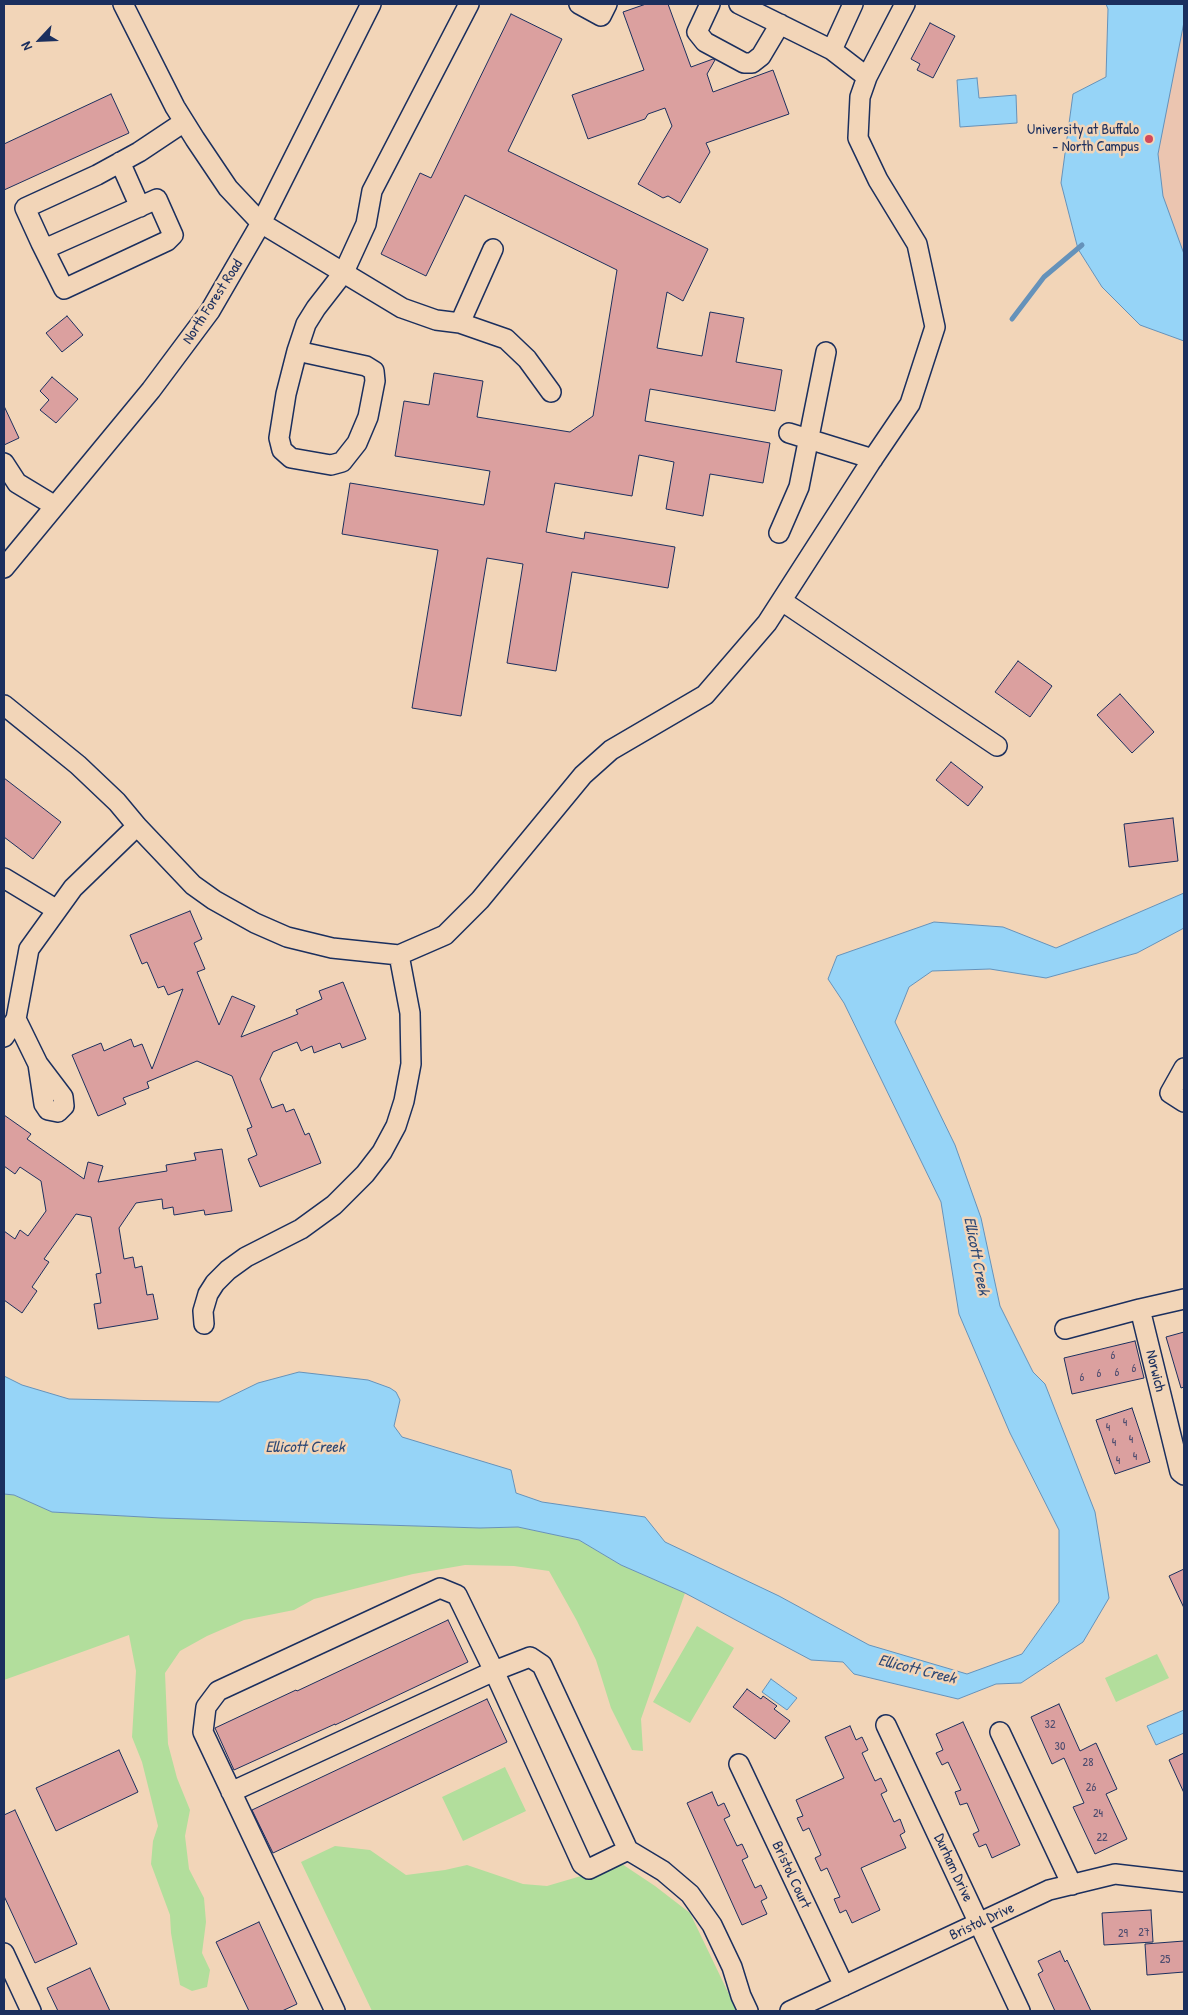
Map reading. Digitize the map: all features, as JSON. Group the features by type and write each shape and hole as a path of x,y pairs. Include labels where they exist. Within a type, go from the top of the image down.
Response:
{"street":[{"path":"123,4 184,122 228,188 261,224 402,308 436,320 460,323 506,339 527,359 552,392"},
{"name":"North Forest Road","path":"4,568 151,390 191,338 237,266 261,224 371,4"},
{"path":"298,351 366,366 374,371 375,381 368,417 357,443 342,462 331,466 290,458 282,450 278,438 286,394 298,351 306,324 344,272 366,224 372,191 469,4"},
{"path":"579,4 600,16 607,4"},
{"path":"710,4 697,32 705,42 744,63 752,63 761,56 780,24"},
{"path":"739,4 832,50 868,77"},
{"path":"4,705 78,765 117,802 137,826 193,884 214,900 254,923 287,937 332,948 399,955 445,935 480,900 583,775 611,750 704,695 767,624 873,458 910,404 935,327 917,244 878,180 858,138 860,97 868,77 905,4"},
{"path":"832,50 849,5"},
{"path":"41,243 49,247 157,199 173,235 168,241 64,289 41,243 25,208 120,162 184,122"},
{"path":"120,162 140,207"},
{"path":"460,323 492,249"},
{"path":"779,533 799,487 826,352"},
{"path":"789,433 873,458"},
{"path":"4,463 18,483 55,506"},
{"path":"782,601 997,746"},
{"path":"4,1037 16,1019 29,949 73,888 137,826"},
{"path":"4,878 57,910"},
{"path":"204,1324 203,1310 208,1294 221,1277 246,1257 301,1229 334,1205 365,1174 382,1152 396,1126 404,1101 411,1064 410,1013 399,955"},
{"path":"16,1019 38,1064"},
{"path":"1184,1068 1170,1093 1184,1102"},
{"path":"1065,1329 1184,1299"},
{"name":"Norwich","path":"1140,1309 1180,1472 1184,1475"},
{"path":"334,2011 203,1732 206,1707 218,1691 440,1588 457,1595 494,1671 582,1864 589,1869 628,1850"},
{"path":"231,1792 494,1671 530,1657 542,1665 628,1850 663,1871 690,1894 712,1924 732,1968 748,2011"},
{"name":"Durham Drive","path":"886,1726 1020,2011"},
{"path":"1000,1732 1072,1885"},
{"name":"Bristol Court","path":"739,1764 844,1986"},
{"name":"Bristol Drive","path":"790,2011 1049,1890 1115,1874 1184,1882"},
{"path":"4,1953 31,2011"}],"shaded area":[{"path":"1184,4 1184,301 1120,60"}],"green space":[{"path":"4,1494 14,1495 52,1512 161,1518 480,1528 518,1527 579,1540 621,1565 685,1593 641,1719 643,1751 632,1750 611,1708 596,1660 549,1571 514,1566 465,1565 413,1574 314,1599 294,1610 244,1620 207,1636 180,1651 165,1673 168,1744 177,1778 190,1810 185,1836 189,1869 204,1898 206,1922 202,1953 210,1970 207,1987 192,1991 180,1985 171,1933 170,1915 151,1864 153,1841 158,1826 142,1762 132,1737 136,1671 129,1635 4,1680"},
{"path":"697,1626 734,1648 690,1723 653,1702"},
{"path":"1157,1654 1169,1678 1116,1702 1105,1678"},
{"path":"505,1767 526,1811 463,1841 442,1797"},
{"path":"335,1846 370,1850 406,1875 467,1865 523,1884 547,1886 622,1864 690,1913 737,2011 372,2011 301,1862"}],"water":[{"path":"1106,4 1184,4 1184,22 1158,154 1163,196 1184,254 1184,341 1140,325 1102,287 1078,249 1061,183 1073,94 1106,77 1108,9"},
{"path":"977,78 979,98 1016,95 1017,123 960,127 957,80"},
{"name":"Ellicott Creek","path":"1184,893 1184,928 1137,953 1046,978 990,969 932,971 909,987 895,1022 955,1145 981,1218 1000,1306 1033,1372 1045,1384 1095,1512 1109,1598 1083,1642 1021,1683 996,1684 958,1699 854,1674 843,1662 811,1660 685,1593 621,1565 579,1540 518,1527 480,1528 161,1518 52,1512 14,1495 4,1494 4,1376 22,1385 69,1399 219,1402 258,1383 299,1372 368,1380 396,1392 400,1400 394,1426 402,1437 511,1470 516,1493 542,1502 645,1517 665,1542 779,1596 869,1645 967,1674 1022,1654 1059,1602 1059,1530 1010,1433 959,1314 941,1202 844,1003 828,979 837,956 934,922 1003,927 1056,948"},
{"path":"771,1679 797,1698 787,1710 762,1692"},
{"path":"1184,1710 1184,1733 1156,1745 1147,1726"}],"building":[{"path":"646,4 668,4 691,67 713,59 715,60 707,74 713,92 773,70 789,114 706,143 710,152 680,203 668,196 663,198 638,184 672,126 665,108 648,114 645,119 588,139 572,95 644,70 623,12"},
{"path":"511,14 562,39 508,151 708,249 683,301 667,292 657,348 702,356 710,312 744,318 736,362 782,370 775,411 650,389 645,421 770,443 763,483 710,474 703,516 666,509 674,462 639,455 632,496 555,483 546,532 584,539 585,532 675,547 668,588 572,572 556,671 507,663 523,564 487,558 461,716 412,708 438,550 342,534 350,483 484,505 490,471 395,456 404,401 429,405 434,373 483,381 477,417 570,432 593,416 617,270 465,195 426,276 381,254 420,173 431,178"},
{"path":"930,23 955,36 933,78 917,70 920,64 911,59"},
{"path":"111,94 129,133 4,190 4,144"},
{"path":"67,316 83,335 62,352 46,333"},
{"path":"52,377 78,399 56,423 40,410 49,400 40,391"},
{"path":"4,406 19,438 4,445"},
{"path":"1018,661 1052,686 1030,717 995,692"},
{"path":"1120,694 1154,732 1132,753 1097,715"},
{"path":"951,762 983,787 968,806 936,780"},
{"path":"4,778 61,822 33,859 4,837"},
{"path":"1173,818 1178,861 1129,867 1124,824"},
{"path":"190,911 202,939 194,943 205,969 197,972 219,1025 232,996 255,1006 241,1037 298,1014 296,1010 322,999 319,991 343,982 366,1039 342,1048 340,1043 314,1053 312,1046 301,1051 297,1042 273,1052 260,1079 272,1108 283,1104 286,1112 294,1109 305,1135 309,1133 321,1163 260,1187 248,1159 257,1155 247,1129 252,1127 232,1076 197,1061 147,1082 149,1088 123,1098 126,1104 98,1116 72,1055 101,1043 104,1051 131,1039 134,1047 142,1044 152,1069 183,989 168,995 164,986 158,988 147,962 142,964 130,935"},
{"path":"4,1115 31,1134 27,1139 84,1179 88,1162 103,1166 98,1182 167,1171 166,1165 196,1160 194,1153 222,1149 232,1211 205,1215 204,1210 174,1215 173,1207 163,1209 162,1199 136,1203 119,1228 124,1259 133,1257 135,1268 142,1266 147,1295 153,1294 158,1319 98,1329 94,1304 101,1303 96,1274 101,1273 91,1217 76,1214 44,1259 49,1262 32,1287 37,1291 22,1313 4,1300 4,1231 15,1239 20,1230 28,1236 46,1211 41,1181 20,1167 15,1174 4,1166"},
{"path":"1184,1332 1184,1387 1181,1388 1166,1337"},
{"path":"1135,1341 1144,1378 1072,1394 1064,1358"},
{"path":"1132,1408 1150,1462 1115,1474 1096,1420"},
{"path":"1184,1569 1184,1608 1169,1576"},
{"path":"448,1620 468,1662 234,1770 215,1728"},
{"path":"747,1689 761,1699 763,1696 777,1706 774,1709 790,1721 775,1739 733,1707"},
{"path":"487,1699 507,1742 273,1853 252,1810"},
{"path":"1059,1704 1080,1751 1096,1743 1117,1789 1106,1794 1127,1839 1095,1854 1073,1807 1084,1803 1064,1758 1052,1764 1031,1717"},
{"path":"963,1722 1020,1845 992,1858 986,1844 979,1847 973,1834 979,1831 967,1803 960,1805 955,1792 961,1790 948,1762 942,1765 936,1753 943,1750 936,1734"},
{"path":"850,1726 856,1740 862,1737 868,1750 862,1753 875,1781 881,1778 887,1791 881,1794 894,1822 900,1819 905,1832 900,1835 906,1848 861,1868 880,1910 852,1923 846,1910 840,1913 834,1899 840,1897 827,1868 821,1871 815,1858 821,1855 809,1828 803,1831 797,1818 803,1816 796,1800 844,1778 825,1737"},
{"path":"119,1750 138,1792 56,1831 36,1788"},
{"path":"1184,1753 1184,1793 1169,1760"},
{"path":"712,1792 718,1806 724,1803 730,1816 724,1819 737,1846 742,1844 748,1857 742,1860 755,1888 761,1885 767,1898 761,1901 767,1914 742,1925 687,1803"},
{"path":"15,1810 77,1944 35,1963 4,1896 4,1815"},
{"path":"1151,1910 1153,1942 1104,1945 1102,1913"},
{"path":"259,1922 297,2004 282,2011 249,2011 216,1942"},
{"path":"1184,1941 1184,1972 1147,1975 1145,1944"},
{"path":"1060,1951 1065,1962 1067,1960 1091,2011 1055,2011 1038,1974 1043,1971 1038,1961"},
{"path":"90,1968 110,2011 58,2011 47,1988"}],"waterway":[{"path":"1012,319 1044,277 1082,245"}],"place":[{"name":"University at Buffalo - North Campus","path":"1149,139"}]}
